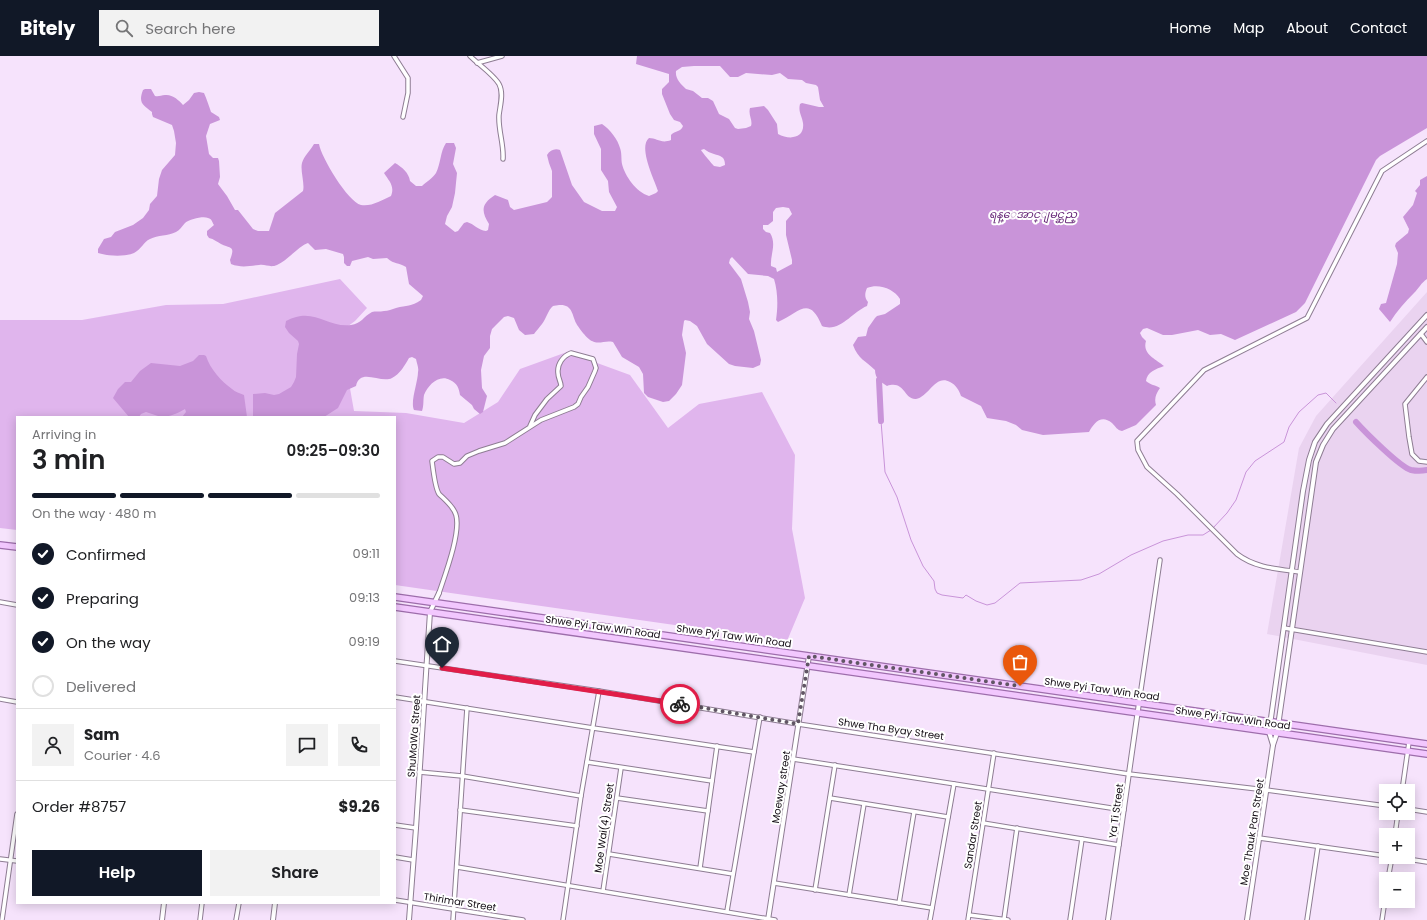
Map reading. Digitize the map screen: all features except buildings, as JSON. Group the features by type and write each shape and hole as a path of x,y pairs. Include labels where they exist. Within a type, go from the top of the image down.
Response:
{"main road":[{"path":"0,545 16,547"},
{"name":"Shwe Pyi Taw Win Road","path":"396,597 1427,744"},
{"name":"Shwe Pyi Taw WIn Road","path":"396,607 1427,754"}],"street":[{"path":"394,56 408,78 408,93 403,117"},
{"path":"470,56 497,81 500,86 501,98 499,116 500,129 503,139 503,159"},
{"path":"477,63 502,56"},
{"path":"1300,572 1255,565 1245,561 1177,494 1147,467 1138,450 1137,440 1204,370 1307,318 1382,171 1427,141"},
{"path":"1273,745 1269,732 1308,468 1315,442 1327,424 1427,315"},
{"name":"Moe Thauk Pan Street","path":"1247,920 1273,745 1277,733 1316,462 1323,445 1333,429 1427,327"},
{"path":"1421,334 1427,342"},
{"name":"ShuMaWa Street","path":"409,920 430,612 439,593 456,529 456,515 438,492 432,468 432,461 438,457 443,457 454,464 460,463 467,456 505,443 541,420 574,407 578,404 588,387 596,368 593,359 571,353 565,355 560,362 558,374 562,386 558,391 547,398 535,415 530,426"},
{"path":"1427,377 1405,404 1412,454 1419,461 1427,462"},
{"path":"1140,703 1160,560"},
{"path":"0,602 16,605"},
{"path":"557,630 558,620"},
{"path":"1284,628 1427,652"},
{"path":"658,644 659,634"},
{"name":"Moeway street","path":"769,920 809,656"},
{"name":"Shwe Tha Byay Street","path":"396,661 599,691 798,724 1129,774 1379,805"},
{"path":"563,920 581,796 599,691"},
{"path":"396,697 754,752"},
{"path":"0,699 16,702"},
{"name":"Ya Ti Street","path":"1108,920 1140,703"},
{"path":"453,920 467,708"},
{"path":"727,911 760,717"},
{"path":"1403,784 1409,742"},
{"path":"700,868 717,746"},
{"name":"Sandar Street","path":"968,920 994,753"},
{"path":"793,758 1124,810"},
{"path":"587,762 712,781"},
{"path":"815,890 835,765"},
{"name":"Moe Wai(4) Street","path":"603,891 621,768"},
{"path":"419,772 462,776 581,796"},
{"path":"930,920 954,784"},
{"path":"617,798 708,811"},
{"path":"830,798 948,817"},
{"path":"849,895 864,804"},
{"path":"460,810 577,826"},
{"path":"1415,810 1427,812"},
{"path":"899,903 914,812"},
{"path":"2,920 9,860 16,820"},
{"path":"983,823 1119,845"},
{"path":"396,825 416,828"},
{"path":"1004,920 1017,828"},
{"path":"1259,838 1379,855"},
{"path":"1070,920 1082,839"},
{"path":"1307,920 1318,846"},
{"path":"609,854 733,874"},
{"path":"396,857 413,860"},
{"path":"0,859 16,861"},
{"path":"1415,860 1427,862"},
{"path":"457,867 775,920"},
{"path":"774,883 932,908"},
{"name":"Thirimar Street","path":"396,900 520,920"},
{"path":"162,920 164,904"},
{"path":"200,920 202,904"},
{"path":"236,920 239,904"},
{"path":"272,920 275,904"},
{"path":"1382,920 1384,908"},
{"path":"969,915 1008,920"}],"shaded area":[{"path":"340,279 367,308 355,321 340,332 354,411 406,413 464,423 498,402 520,369 567,352 630,375 668,428 699,404 762,392 795,455 792,529 805,598 787,641 396,585 396,416 16,416 16,530 0,528 0,320 82,320 166,305 223,304"},
{"path":"1427,292 1427,665 1267,634 1299,448 1316,416"}],"water":[{"name":"ရန္ေအာင္ျမင္ဆည္","path":"637,56 1427,56 1427,128 1380,156 1376,160 1305,303 1296,312 1235,340 1221,334 1210,335 1198,330 1172,335 1163,335 1147,328 1143,329 1140,333 1146,341 1145,346 1148,353 1164,366 1150,373 1146,381 1160,388 1157,392 1155,400 1156,405 1136,425 1122,431 1108,420 1104,419 1098,421 1089,432 1043,435 1022,430 1016,425 1006,421 987,418 981,406 961,396 956,386 945,380 936,383 921,397 916,399 909,397 901,388 893,385 887,386 881,382 876,376 875,370 860,357 853,345 858,337 866,336 868,328 877,316 885,314 900,304 900,299 894,292 886,288 876,286 867,288 865,295 868,302 867,306 835,327 822,326 813,311 808,308 798,311 778,322 776,320 777,300 774,279 768,276 748,274 732,257 729,263 741,279 748,302 750,312 749,319 754,331 761,360 760,365 753,368 729,364 707,344 697,326 690,321 685,320 682,335 686,353 682,385 669,401 663,402 648,397 644,393 643,374 639,367 622,357 613,342 597,343 590,340 577,325 571,310 567,306 559,305 551,308 534,334 525,335 519,330 514,318 508,316 504,317 492,329 490,336 490,348 484,356 481,370 482,388 487,396 483,412 480,414 460,395 456,384 442,378 431,384 428,388 424,395 422,411 414,410 413,402 418,369 416,359 412,357 409,358 400,372 392,378 382,379 366,377 358,380 356,386 347,390 338,408 326,416 253,416 253,394 279,394 291,387 296,377 299,344 285,327 286,321 296,317 312,316 334,324 351,325 360,322 372,312 387,311 414,304 421,300 423,296 409,284 406,267 392,262 387,258 373,259 368,257 352,261 350,266 347,266 344,263 343,254 326,249 315,250 308,243 275,266 242,266 231,264 230,260 232,249 209,238 207,231 214,225 210,219 206,217 190,220 176,232 150,239 134,253 116,256 98,253 98,249 104,239 111,237 115,232 133,225 143,218 149,210 150,204 157,196 159,179 162,170 175,155 176,143 172,125 153,117 152,112 142,103 141,98 143,90 145,89 151,89 155,96 173,96 183,105 194,93 204,93 211,112 219,117 220,120 210,124 206,136 209,154 213,158 218,158 219,161 220,177 218,184 235,210 238,210 253,229 258,231 269,231 275,213 303,191 302,163 314,144 319,144 330,168 349,196 361,205 369,205 391,196 392,186 384,173 395,163 405,170 410,181 416,186 422,186 436,173 446,143 454,143 456,148 453,164 457,173 455,193 452,207 445,224 455,232 467,222 486,231 488,230 489,224 484,208 490,198 495,195 508,200 510,207 514,210 547,202 552,197 552,171 547,155 554,149 560,150 572,185 584,202 602,211 615,211 617,207 609,192 608,181 601,170 601,149 594,134 594,126 602,124 611,132 621,150 623,169 628,178 644,194 649,196 656,193 658,191 646,156 646,142 649,138 662,141 671,140 671,135 683,126 680,122 674,120 670,114 662,94 662,89 669,82 669,74 636,64","holes":["720,66 730,77 738,77 746,73 772,75 780,73 788,79 802,80 806,83 816,85 818,87 820,100 824,107 802,103 800,104 799,109 803,128 799,135 795,137 787,137 778,134 777,124 764,106 750,108 751,126 746,128 735,128 729,119 719,114 713,101 708,98 702,98 693,91 686,89 676,76 676,71 682,67","704,149 710,153 722,157 725,165 720,167 714,166 701,150","776,208 789,208 792,214 786,221 786,235 792,264 777,272 776,268 771,266 773,245 772,237 770,233 763,229 763,225 768,225 773,221 773,212"]},
{"path":"1427,176 1427,279 1401,307 1390,322 1379,309 1381,304 1386,303 1397,264 1398,253 1395,246 1396,243 1408,233 1409,229 1403,217 1413,205 1417,193 1415,191 1420,185 1420,180"},
{"path":"199,355 206,356 213,370 224,383 235,391 244,395 247,416 183,416 186,412 185,409 169,416 158,416 146,412 140,416 128,416 113,398 118,389 125,382 131,382 140,371 151,363 180,366 193,361"}],"waterway":[{"path":"879,380 881,421"},
{"path":"1213,528 1227,513 1236,500 1246,472 1255,461 1284,442 1289,427 1299,412 1318,395 1326,393 1336,403"},
{"path":"881,421 885,472 897,497 911,540 923,566 934,581 937,593 942,595 963,598 966,595 987,605 995,603 1020,583 1081,580 1099,574 1131,555 1163,541 1188,535 1203,535 1211,530"},
{"path":"1356,422 1399,463 1411,470 1427,470"}],"way so far":[{"path":"680,704 798,724 809,656 1020,686"}],"route":[{"path":"442,668 680,704"}]}
